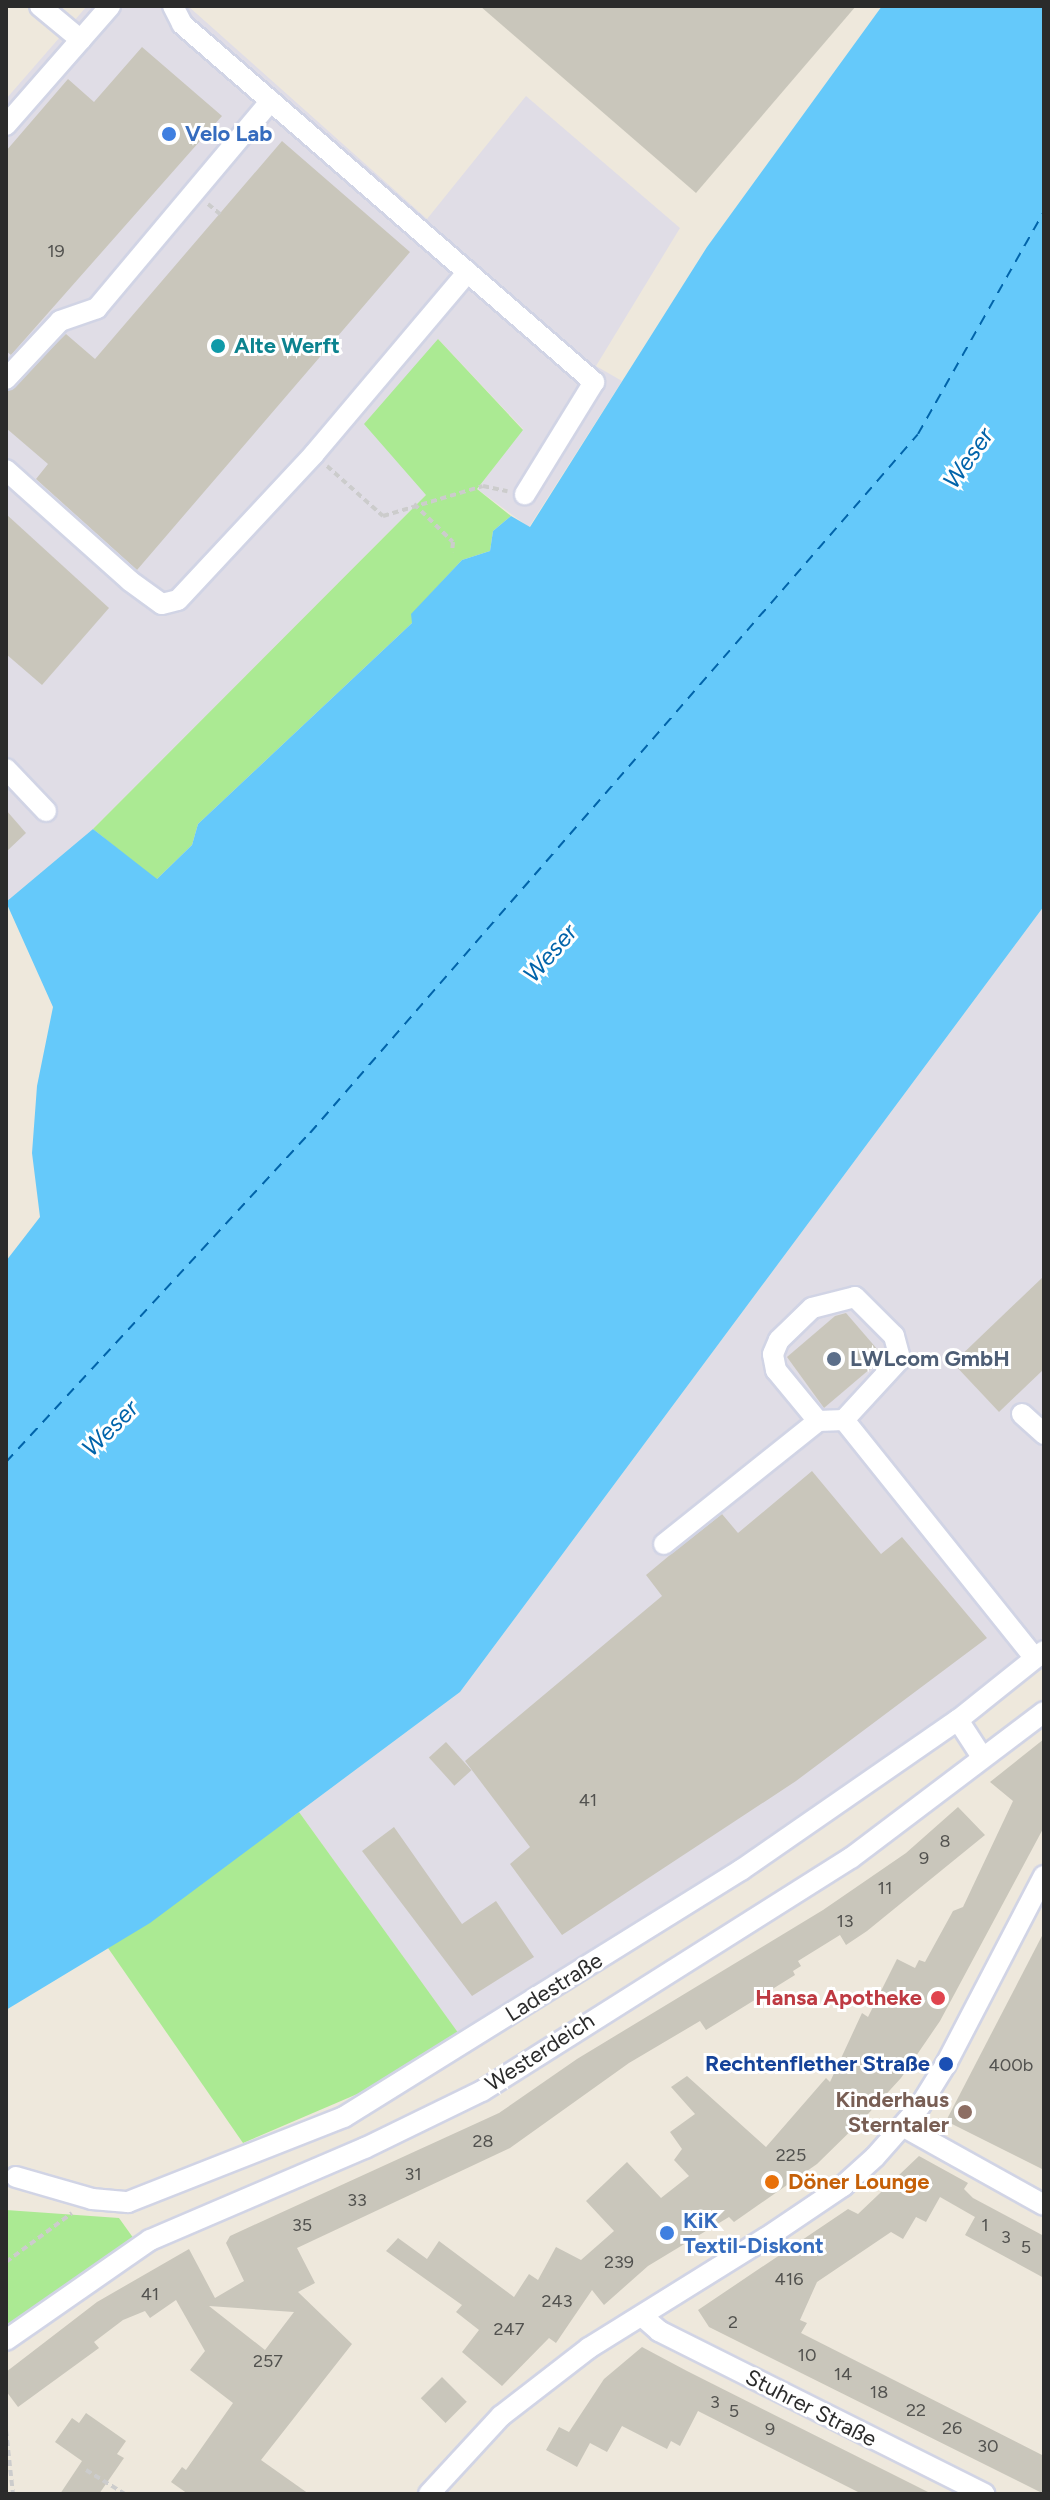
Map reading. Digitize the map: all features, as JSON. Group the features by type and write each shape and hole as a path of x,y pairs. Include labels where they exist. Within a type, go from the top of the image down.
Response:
{"street":[{"path":"40,6 81,40"},
{"path":"6,125 110,6"},
{"path":"173,6 182,24 594,382 525,494"},
{"path":"6,379 60,321 97,308 271,101"},
{"path":"6,470 162,604 178,600 314,454 468,272"},
{"path":"6,769 46,811"},
{"path":"664,1544 818,1421 844,1420 900,1359 894,1336 855,1297 812,1308 779,1340 773,1354 776,1370 818,1421"},
{"path":"1022,1414 1044,1434"},
{"path":"844,1420 1040,1655"},
{"name":"Ladestraße","path":"16,2177 92,2199 128,2202 344,2117 741,1870 958,1720 1040,1655"},
{"name":"Westerdeich","path":"6,2340 150,2240 365,2148 482,2091 838,1866 1044,1712"},
{"path":"958,1720 982,1757"},
{"path":"429,2494 501,2416 589,2348 843,2186 904,2127 946,2064 1044,1876"},
{"path":"904,2127 1044,2205"},
{"name":"Stuhrer Straße","path":"642,2316 659,2331 984,2494"}],"path":[{"path":"314,454 383,516 414,504 483,486"},
{"path":"414,504 453,542 452,552"},
{"path":"6,2262 92,2199"},
{"path":"6,2430 13,2494"},
{"path":"86,2470 125,2494"}],"shaded area":[{"path":"87,6 188,6 427,219 526,96 680,228 596,366 622,381 529,527 477,489 523,429 438,339 426,495 93,829 6,902 6,99"},
{"path":"1044,906 1044,1658 743,1881 470,2050 299,1812 460,1692"}],"green space":[{"path":"438,339 523,430 477,489 511,516 493,531 490,551 462,560 412,614 412,623 198,824 192,845 156,880 93,829 426,495 364,424"},
{"path":"299,1812 459,2034 369,2089 243,2143 108,1948"},
{"path":"6,2210 119,2218 134,2239 6,2329"}],"water":[{"name":"Weser","path":"882,6 1044,6 1044,906 460,1692 150,1923 6,2010 6,1261 40,1217 32,1153 37,1086 53,1007 6,902 93,829 157,879 192,845 198,824 412,623 411,614 462,560 490,551 493,531 511,516 530,527 707,247"}],"building":[{"path":"480,6 856,6 696,193"},
{"path":"142,47 222,116 11,355 6,351 6,151 68,79 94,102"},
{"name":"Alte Werft","path":"282,141 410,252 137,570 36,479 48,464 6,428 6,392 66,334 95,359"},
{"path":"6,514 109,608 42,685 6,654"},
{"path":"6,810 26,833 6,852"},
{"path":"1044,1276 1044,1369 999,1412 953,1363"},
{"path":"846,1313 884,1357 824,1408 787,1357 835,1316"},
{"path":"812,1471 881,1554 902,1537 987,1638 796,1781 562,1935 510,1864 530,1847 465,1761 662,1596 646,1575 722,1514 738,1533"},
{"path":"1044,1739 1044,1827 940,2021 901,2078 868,2114 817,2164 734,2222 729,2217 648,2266 604,2305 592,2290 556,2343 549,2338 502,2386 462,2352 479,2330 456,2312 462,2305 386,2251 398,2238 427,2259 439,2241 514,2297 529,2274 538,2280 556,2247 581,2260 614,2231 586,2201 627,2162 661,2198 689,2176 674,2160 682,2149 670,2132 695,2114 671,2087 687,2076 766,2147 826,2078 830,2082 862,2013 868,2017 897,1959 915,1968 919,1960 925,1962 953,1911 963,1907 1013,1801 990,1782"},
{"path":"446,1742 471,1770 454,1786 429,1757"},
{"path":"958,1807 985,1835 846,1945 840,1935 798,1961 801,1966 793,1971 795,1975 706,2030 700,2021 629,2063 510,2148 297,2248 315,2283 298,2292 352,2344 261,2460 309,2494 188,2494 171,2482 182,2467 186,2470 233,2403 190,2370 205,2351 176,2300 150,2318 145,2311 123,2320 94,2342 99,2348 18,2407 6,2391 6,2372 97,2302 189,2249 215,2298 244,2281 226,2243 230,2236 499,2113 577,2059 823,1910 906,1853","holes":["209,2306 294,2312 265,2350"]},
{"path":"394,1827 462,1924 496,1901 534,1957 472,1996 362,1851"},
{"path":"1044,1932 1044,2170 946,2121"},
{"path":"919,2156 968,2183 964,2189 973,2198 1044,2236 1044,2278 965,2235 975,2217 940,2197 926,2222 916,2217 903,2239 891,2232 817,2282 800,2320 807,2323 801,2333 1044,2456 1044,2494 709,2327 698,2310 848,2209 858,2214"},
{"path":"642,2347 932,2494 862,2494 698,2411 680,2446 671,2441 667,2449 622,2426 607,2452 590,2443 577,2467 546,2450 559,2427 569,2432 604,2379"},
{"path":"442,2377 467,2402 446,2423 421,2398"},
{"path":"86,2413 126,2441 117,2454 124,2458 99,2494 60,2494 82,2461 55,2442 72,2418 79,2423"}],"ferry route":[{"path":"6,1462 310,1133 918,434 1044,211"}],"place":[{"name":"Velo Lab","path":"169,134"},
{"name":"Alte Werft","path":"218,346"},
{"name":"LWLcom GmbH","path":"834,1359"},
{"name":"Hansa Apotheke","path":"938,1998"},
{"name":"Rechtenflether Straße","path":"946,2064"},
{"name":"Kinderhaus Sterntaler","path":"965,2112"},
{"name":"Döner Lounge","path":"772,2182"},
{"name":"KiK Textil-Diskont","path":"667,2233"}]}
